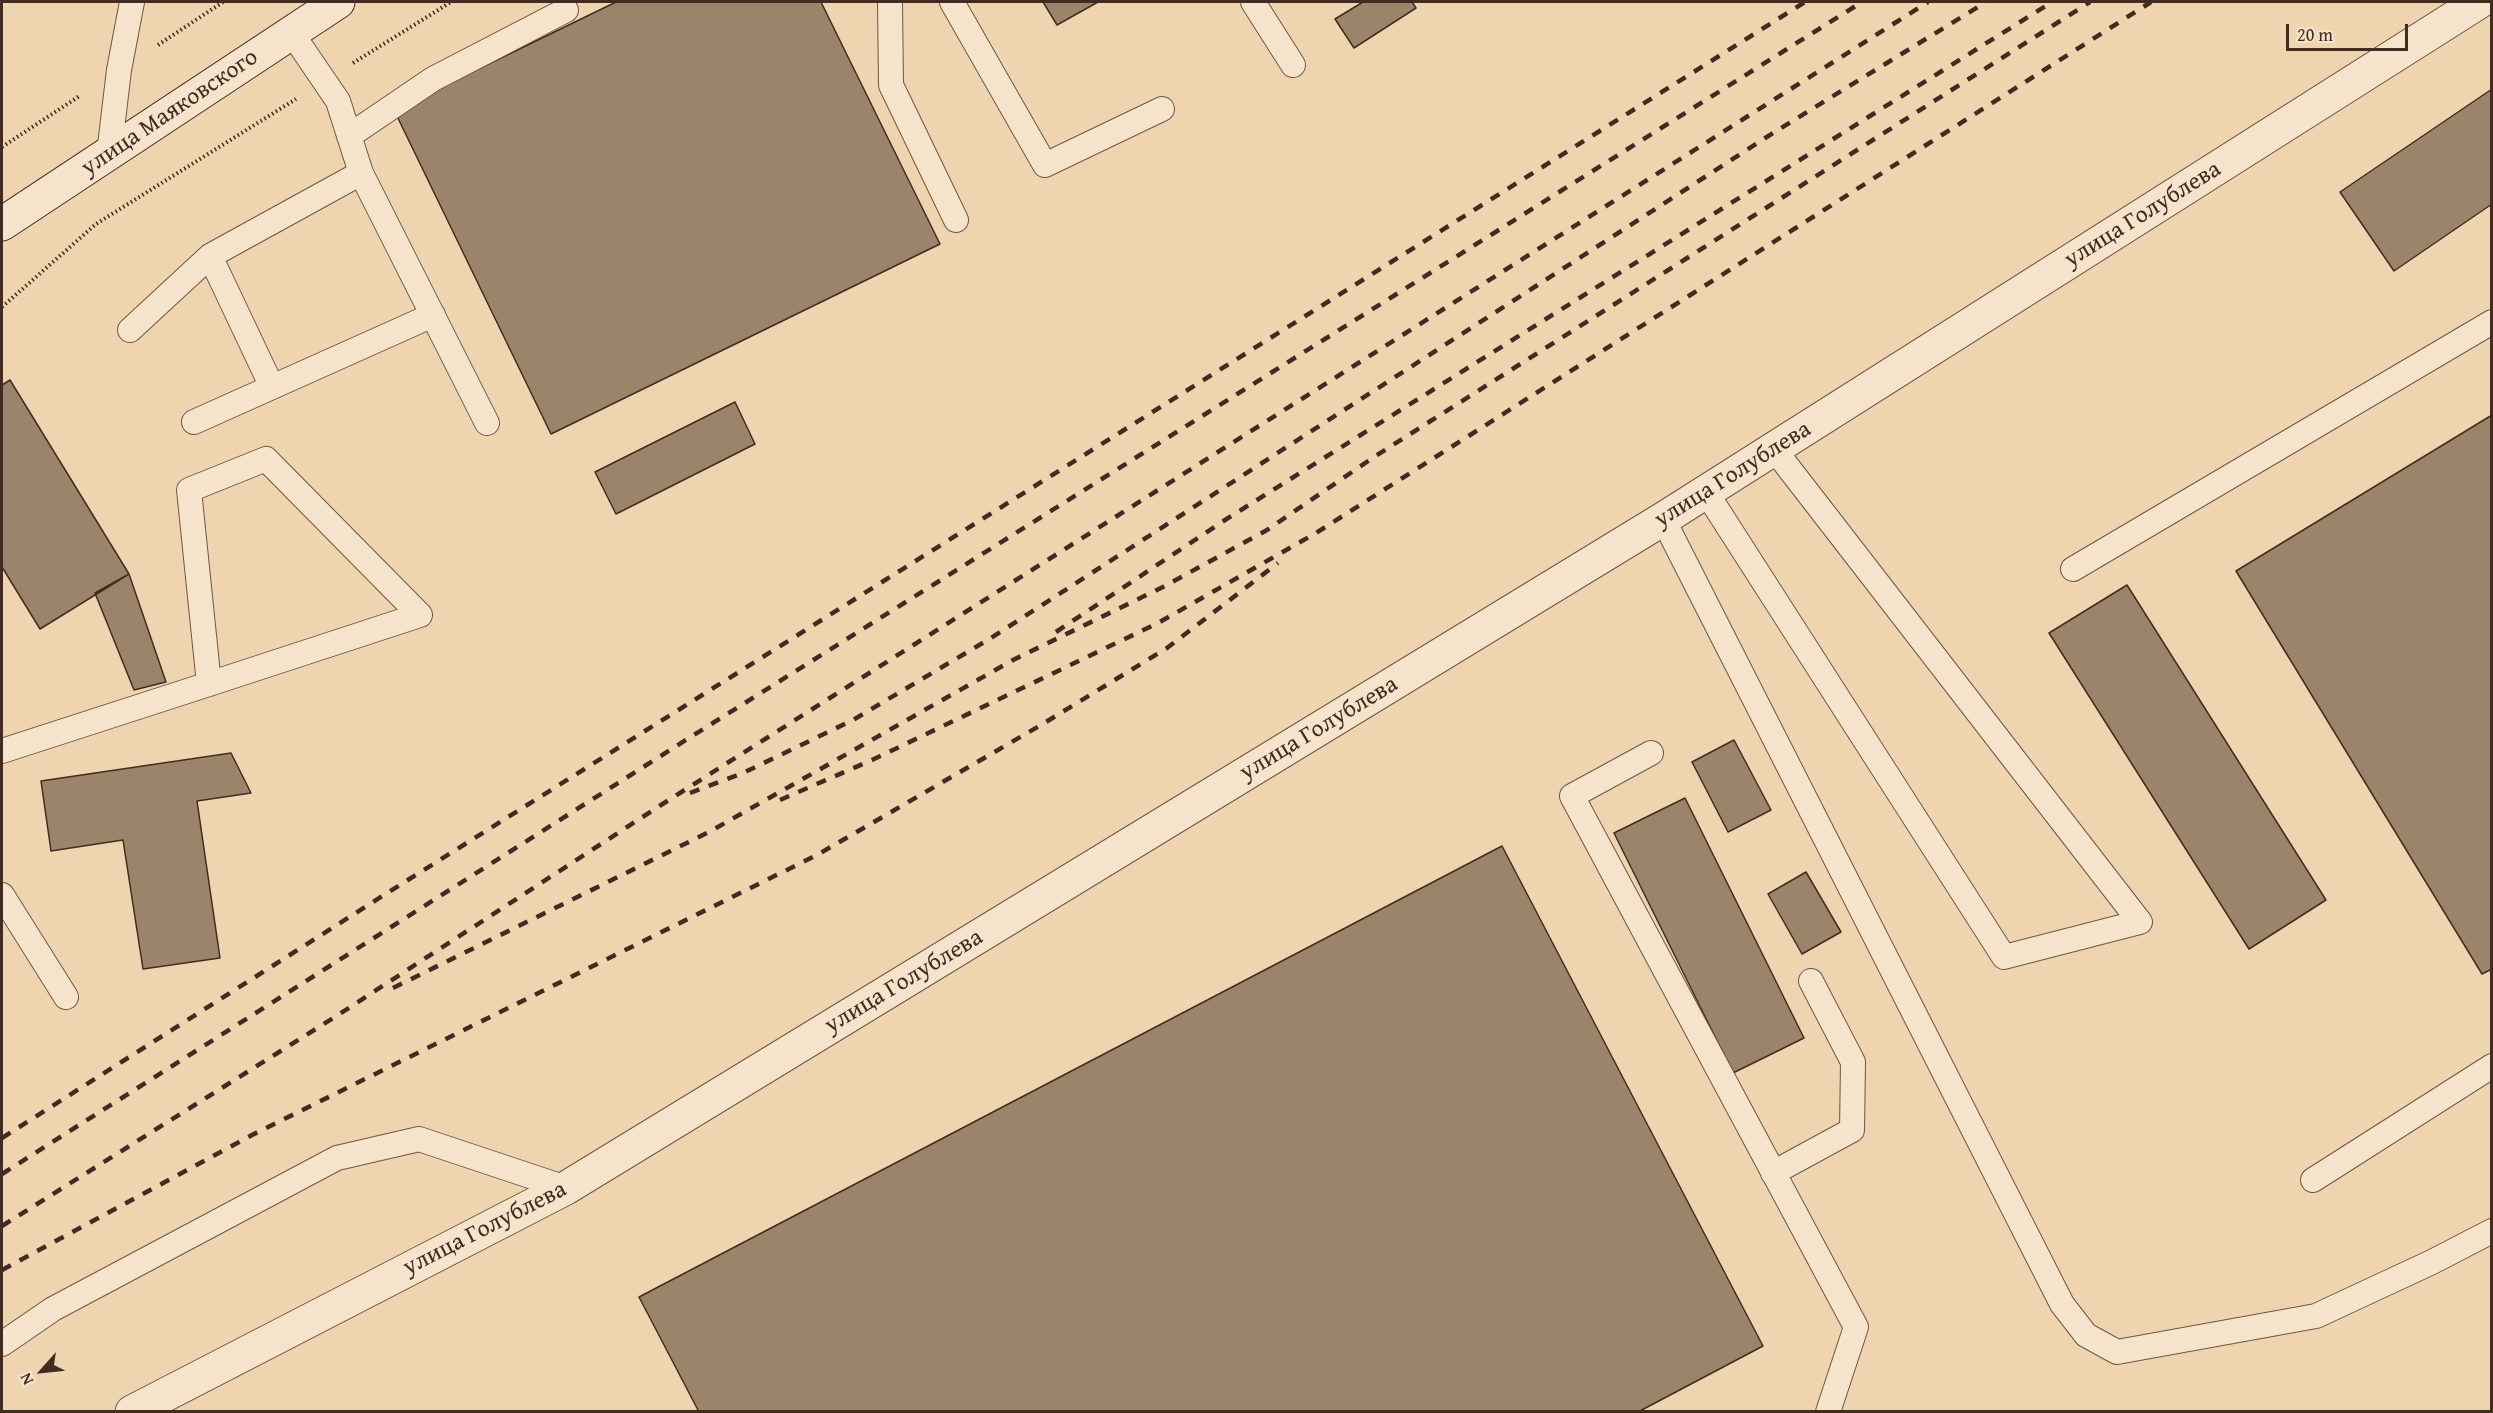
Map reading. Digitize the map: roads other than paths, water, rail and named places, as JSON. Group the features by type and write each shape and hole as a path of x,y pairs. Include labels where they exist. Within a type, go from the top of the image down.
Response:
{"street":[{"name":"улица Маяковского","path":"2,224 338,2"},
{"name":"улица Голублева","path":"132,1412 566,1188 1663,519 2471,4"}],"lane":[{"path":"109,154 119,70 132,2"},
{"path":"890,2 891,85 956,220"},
{"path":"952,2 1045,165 1162,108"},
{"path":"1253,2 1293,65"},
{"path":"349,136 433,79 566,10"},
{"path":"291,32 338,100 361,173 487,423"},
{"path":"130,330 210,256 361,173"},
{"path":"210,256 272,387"},
{"path":"194,422 433,315"},
{"path":"2073,569 2492,322"},
{"path":"1706,492 2004,957 2139,922 1774,449"},
{"path":"2,749 209,684 420,615 266,459 189,490 209,684"},
{"path":"1663,519 2062,1304 2086,1335 2117,1352 2316,1316 2432,1262 2492,1231"},
{"path":"1651,753 1572,796 1856,1327 1828,1412"},
{"path":"2,896 66,997"},
{"path":"1773,1173 1852,1130 1853,1062 1811,981"},
{"path":"2313,1180 2492,1066"},
{"path":"2,1344 53,1309 337,1158 419,1139 566,1188"}],"railway":[{"path":"2,1138 384,895 1805,2"},
{"path":"2,1174 689,738 1862,2"},
{"path":"2,1226 338,1015 661,805 1928,2"},
{"path":"690,793 743,773 853,720 991,638 1773,133 1986,2"},
{"path":"1056,632 1225,520 2052,2"},
{"path":"393,988 709,832 1013,660 1163,587 1267,530 1374,457 2090,2"},
{"path":"780,800 872,760 1158,623 1316,533 2151,2"},
{"path":"2,1270 252,1135 817,855 1041,725 1167,648 1278,563"}]}
